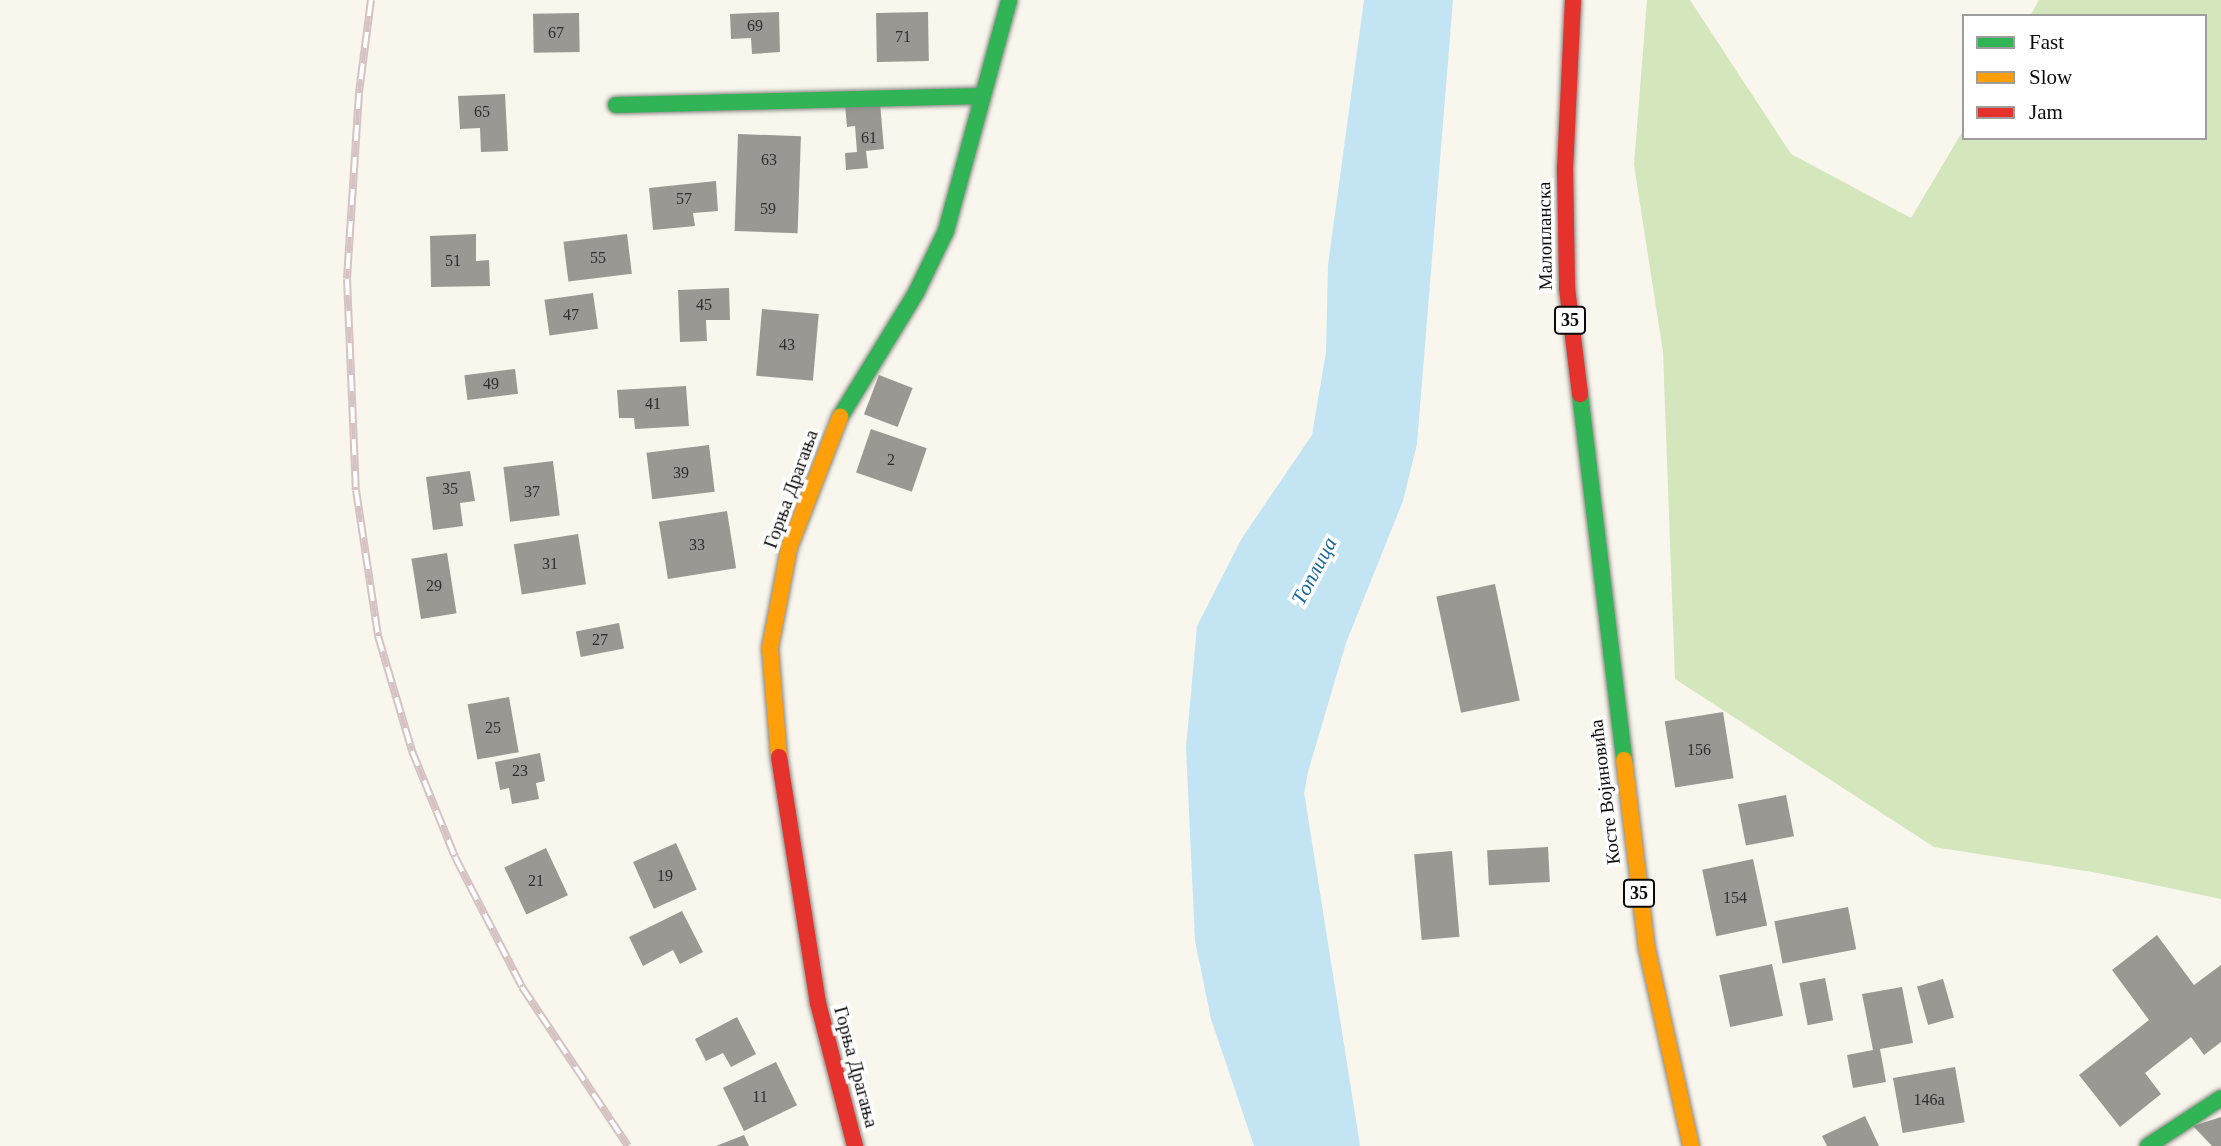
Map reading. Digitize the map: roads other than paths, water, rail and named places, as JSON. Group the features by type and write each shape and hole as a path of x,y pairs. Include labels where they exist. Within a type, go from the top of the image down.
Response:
{"street":[{"name":"Горња Драгања","path":"855,1146 818,1003 775,730 770,648 789,548 842,412 916,293 946,231 1009,0"},
{"name":"Малопланска","path":"1573,0 1565,168 1567,288 1609,637"},
{"path":"616,105 982,96"},
{"name":"Косте Војиновића","path":"1609,637 1647,949 1691,1146"},
{"path":"2148,1146 2221,1098"}],"water":[{"path":"1364,0 1453,0 1417,444 1403,501 1346,643 1308,772 1279,936 1294,1041 1340,1146 1254,1146 1211,1019 1195,941 1186,748 1197,626 1242,538 1312,435 1326,352 1328,265"}],"waterway":[{"name":"Топлица","path":"1274,800 1329,1146"}],"railway":[{"path":"371,0 359,93 347,279 356,490 378,636 412,751 455,857 522,987 628,1146"}]}
